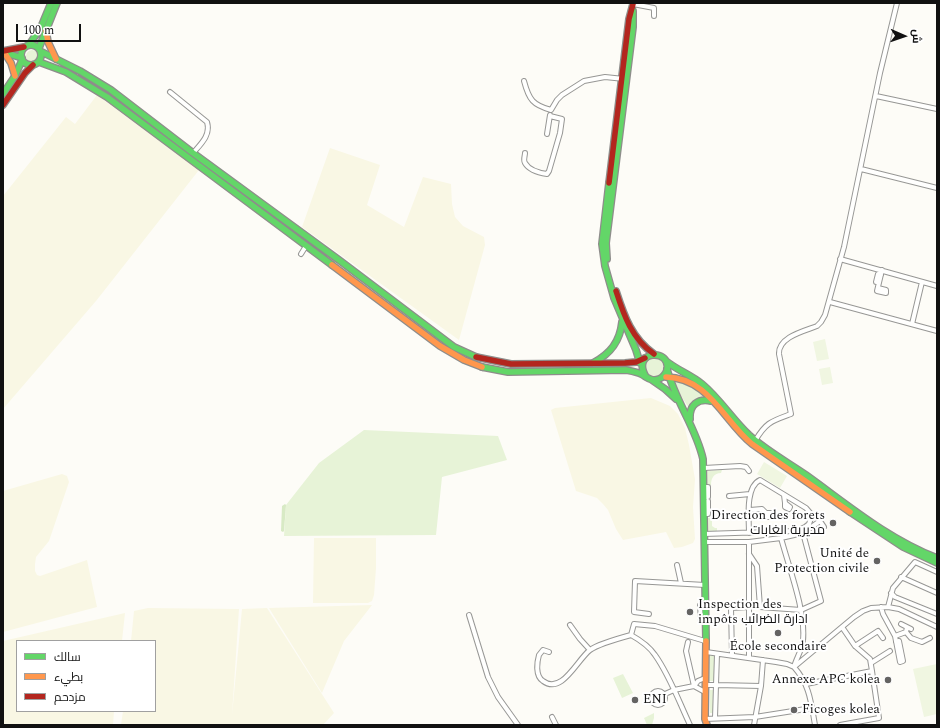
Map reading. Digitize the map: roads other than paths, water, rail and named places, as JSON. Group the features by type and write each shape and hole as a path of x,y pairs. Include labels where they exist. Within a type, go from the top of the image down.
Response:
{"main road":[{"path":"3,94 15,76 22,59 21,52 40,27 51,3"},
{"path":"3,105 25,73 33,65 39,62 42,57 41,50 46,30 57,3"},
{"path":"633,4 633,27 624,79 602,244 609,283 622,320 643,359 641,368 646,377"},
{"path":"46,30 48,42 56,59"},
{"path":"3,52 35,45 56,59 80,71 111,90 193,153 350,268 442,339 462,351 482,359 511,364 625,363 643,359 654,354"},
{"path":"3,52 22,59 27,64 33,65"},
{"path":"3,52 11,64 15,76"},
{"path":"39,62 55,66 68,72 107,97 444,349 471,365 488,370 508,372 626,370 646,377 665,389 678,401"},
{"path":"624,79 608,227 607,254 613,283 628,324 637,340 647,350 660,356 672,367 696,379 706,387 737,423 755,440 819,484 886,534 937,558"},
{"path":"592,363 606,356 615,346 621,334 622,320"},
{"path":"664,359 678,401 690,420 700,445 704,468 706,652 705,719 707,725"},
{"path":"651,380 657,380 665,375 667,368"},
{"path":"662,377 680,378 700,388 736,430 760,451 801,478 883,537 937,563"},
{"path":"690,420 690,412 693,405 704,400 712,401"}],"street":[{"path":"755,440 763,427 774,420 791,414 779,354 782,343 786,339 817,326 826,315 840,259 897,3"},
{"path":"633,4 654,8 654,16"},
{"path":"546,134 551,110 562,95 584,81 605,77 624,79"},
{"path":"524,81 526,91 536,105 551,110"},
{"path":"170,92 208,122 209,132 193,153"},
{"path":"876,96 937,109"},
{"path":"525,153 525,164 539,173 547,174 562,123 562,119 550,116"},
{"path":"860,169 937,188"},
{"path":"301,254 306,246"},
{"path":"840,259 881,272 937,286"},
{"path":"878,288 879,282 876,282 878,274 881,272"},
{"path":"912,324 922,282"},
{"path":"830,302 937,331"},
{"path":"704,468 740,466 746,467 749,471"},
{"path":"704,534 749,533 796,531 809,524 812,515 760,480 754,485 750,494 749,533"},
{"path":"729,496 750,494"},
{"path":"784,495 785,503"},
{"path":"750,510 762,509 766,513"},
{"path":"704,542 749,542 780,538 803,533 820,521 824,527"},
{"path":"749,554 757,566 760,607 801,610 821,601 803,533"},
{"path":"780,538 801,610 803,623 803,643 794,668"},
{"path":"749,542 749,657"},
{"path":"888,607 891,593 896,583 915,562 937,572"},
{"path":"677,565 681,583"},
{"path":"901,577 937,594"},
{"path":"649,614 634,612 635,581 705,585"},
{"path":"891,593 895,597 937,614"},
{"path":"732,655 731,608 750,607"},
{"path":"794,668 863,611 882,607 899,609 937,627"},
{"path":"882,607 883,614 895,636 896,642"},
{"path":"469,615 488,677 498,697 518,725"},
{"path":"631,635 634,624 655,626 705,641"},
{"path":"895,636 906,632 909,628 901,624"},
{"path":"570,625 590,650"},
{"path":"840,725 879,718 870,659 855,646 842,627"},
{"path":"855,646 878,631 883,638"},
{"path":"906,632 911,638 922,642 931,638 924,635"},
{"path":"549,652 543,650 539,654 538,670 540,678 545,682 554,685 562,682 590,650 631,635 644,643 655,654 690,725"},
{"path":"688,642 686,651 694,686"},
{"path":"871,663 890,651"},
{"path":"706,652 749,657 787,664 794,668 806,684 815,725"},
{"path":"716,718 717,654"},
{"path":"754,725 761,686 763,660"},
{"path":"806,684 872,671"},
{"path":"694,686 698,681 705,678"},
{"path":"705,685 761,686"},
{"path":"665,694 674,690 694,686 705,692"},
{"path":"705,719 755,717 812,708"},
{"path":"552,717 556,725"}],"place":[{"name":"Direction des forets مديرية الغابات","path":"833,523"},
{"name":"Unité de Protection civile","path":"877,561"},
{"name":"Inspection des impôts ادارة الضرائب","path":"690,612"},
{"name":"École secondaire","path":"778,633"},
{"name":"Annexe APC kolea","path":"888,680"},
{"name":"ENI","path":"635,700"},
{"name":"Ficoges kolea","path":"794,710"}]}
